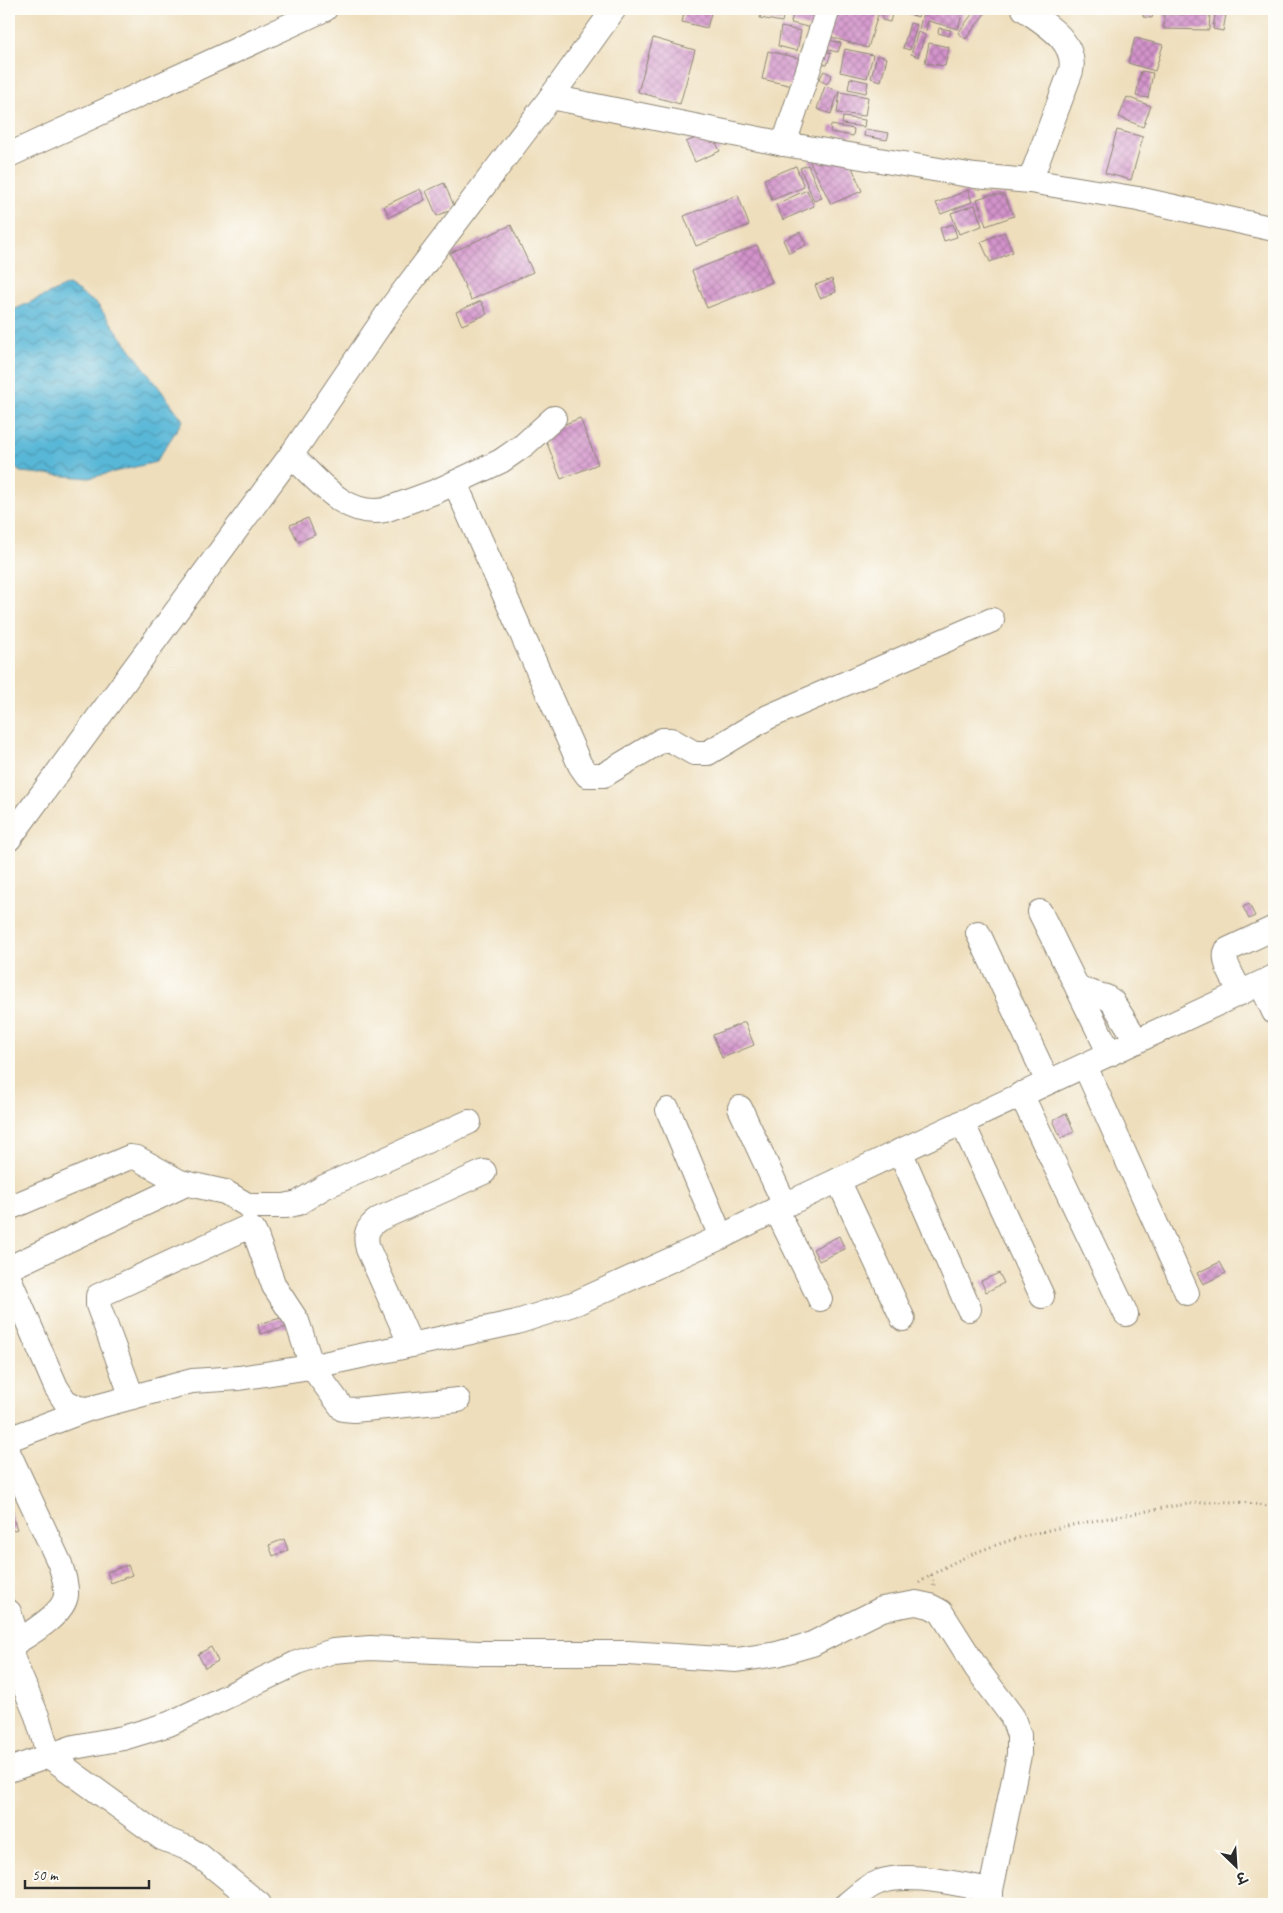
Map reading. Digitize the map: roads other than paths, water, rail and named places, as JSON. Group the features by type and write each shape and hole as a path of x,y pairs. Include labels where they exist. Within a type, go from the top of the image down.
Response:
{"street":[{"path":"9,155 325,9"},
{"path":"9,839 291,456 394,304 551,97 614,9"},
{"path":"784,144 828,9"},
{"path":"1024,9 1067,44 1072,57 1071,71 1030,181"},
{"path":"551,97 784,144 975,176 1030,181 1172,205 1274,229"},
{"path":"291,456 337,498 361,511 373,513 455,483 512,454 554,418"},
{"path":"455,483 580,765 587,775 604,774 662,740 671,740 694,753 708,753 768,718 992,620"},
{"path":"1040,912 1110,1054"},
{"path":"1274,928 1227,950 1225,953 1226,960 1258,985 1274,1012"},
{"path":"978,933 1048,1082"},
{"path":"9,1439 88,1408 192,1381 248,1377 312,1367 547,1314 576,1303 721,1237 780,1207 1258,985"},
{"path":"1078,988 1106,997 1112,1001 1137,1041"},
{"path":"1084,1066 1187,1293"},
{"path":"1021,1094 1126,1314"},
{"path":"740,1108 780,1207 820,1298"},
{"path":"668,1110 721,1237"},
{"path":"9,1208 130,1156 186,1184 225,1192 249,1206 292,1205 324,1187 469,1122"},
{"path":"962,1122 1042,1296"},
{"path":"900,1151 969,1309"},
{"path":"411,1345 368,1249 365,1240 366,1231 379,1220 484,1172"},
{"path":"838,1180 903,1319"},
{"path":"9,1268 186,1184"},
{"path":"132,1397 98,1305 98,1296 248,1227 253,1230 256,1236 279,1296 297,1321 312,1367 338,1404 348,1410 458,1400"},
{"path":"9,1278 56,1387 65,1401 78,1408 88,1408"},
{"path":"9,1454 66,1581 66,1597 61,1609 12,1645"},
{"path":"9,1770 74,1747 123,1738 169,1724 297,1664 333,1651 370,1648 478,1653 628,1653 736,1660 777,1654 812,1644 882,1609 916,1603 930,1606 942,1612 977,1669 1012,1716 1019,1735 1019,1755 991,1897 920,1879 898,1878 879,1882 863,1890 848,1904"},
{"path":"9,1612 13,1626 12,1657 37,1716 49,1756 162,1838 187,1848 199,1856 259,1904"}],"water":[{"path":"68,285 97,304 183,420 156,462 89,478 20,472 9,462 9,312"}]}
